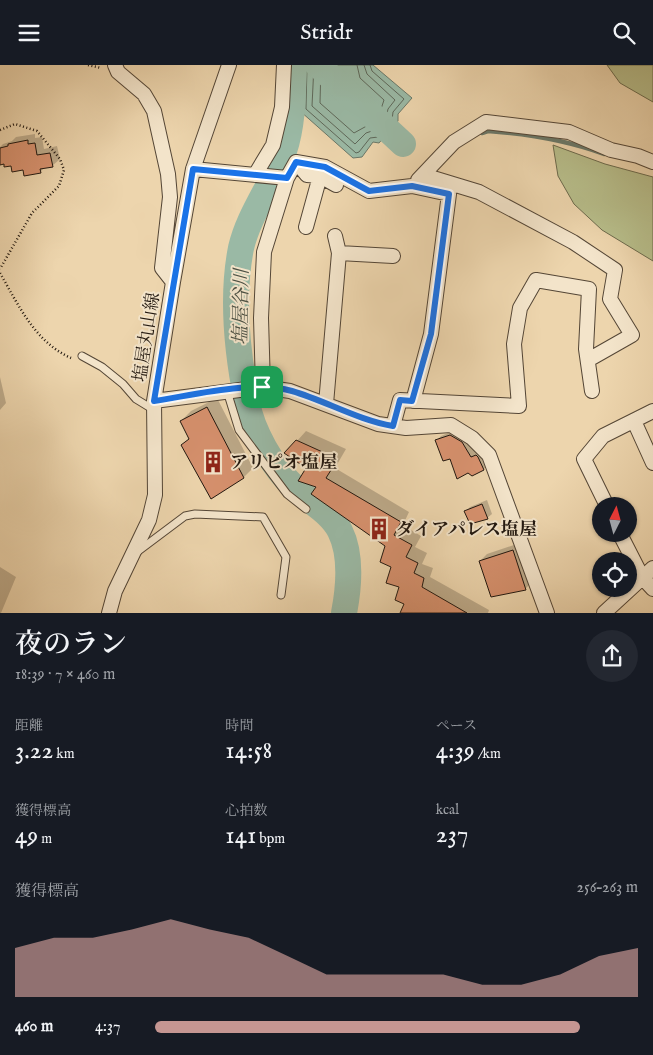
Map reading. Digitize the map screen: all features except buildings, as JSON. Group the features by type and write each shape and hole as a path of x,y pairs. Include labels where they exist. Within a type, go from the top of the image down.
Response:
{"street":[{"path":"115,65 118,72 144,94 154,111 168,174 170,197 162,268 173,282"},
{"name":"塩屋丸山線","path":"109,613 115,591 149,520 155,495 154,405 173,282 193,169 229,65"},
{"path":"255,175 273,145 282,107 284,65"},
{"path":"412,186 454,142 486,122 569,132 611,150 638,155 653,161"},
{"path":"296,162 307,175 320,177 336,185"},
{"path":"262,387 261,318 264,252 281,177 296,162"},
{"path":"296,162 325,167 369,191 412,186 449,194 431,334 412,401"},
{"path":"193,169 281,177"},
{"path":"423,175 479,192 573,242 615,270 610,299 632,335 588,360"},
{"path":"306,227 320,177"},
{"path":"326,404 339,253 335,236"},
{"path":"339,253 392,256"},
{"path":"393,426 400,400 519,406 514,344 520,308 536,280 588,289 588,360 592,391"},
{"path":"154,405 227,390 262,387 290,391 378,423 406,428 451,425 472,438 489,455 547,613"},
{"path":"603,497 584,459 603,436 653,411"},
{"path":"634,421 653,463"},
{"path":"625,543 642,577 653,589"},
{"path":"604,613 653,568"}],"lane":[{"path":"82,355 102,367 123,384 136,399 154,405"},
{"path":"227,390 239,430 287,494 306,509"},
{"path":"132,555 185,516 195,514 263,517 286,557 281,595"}],"path":[{"path":"88,65 93,67"},
{"path":"0,130 15,124 37,131 60,159 64,170 60,186 32,213 0,269"},
{"path":"0,273 35,332 55,351 72,359 82,355"}],"green space":[{"path":"607,65 653,65 653,102 620,83"},
{"path":"553,145 605,164 653,177 653,261 602,230 574,204 558,176"}],"water":[{"path":"303,65 373,65 412,98 398,114 398,121 379,143 373,142 362,157 353,158 300,111"}],"waterway":[{"name":"塩屋谷川","path":"294,65 291,119 287,141 274,175 255,211 241,248 236,286 236,325 243,383 253,425 258,436 271,459 286,479 331,518 344,540 348,561 344,613"},
{"path":"318,65 403,144"},
{"path":"482,133 488,131 547,138 604,154"}],"place":[{"name":"アリピオ塩屋","path":"213,462"},
{"name":"ダイアパレス塩屋","path":"379,529"}],"route":[{"path":"296,162 325,167 369,191 392,190 412,186 449,194 431,334 412,401 400,400 393,426 378,423 290,391 262,387 227,390 154,401 193,169 287,178 296,162"}]}
